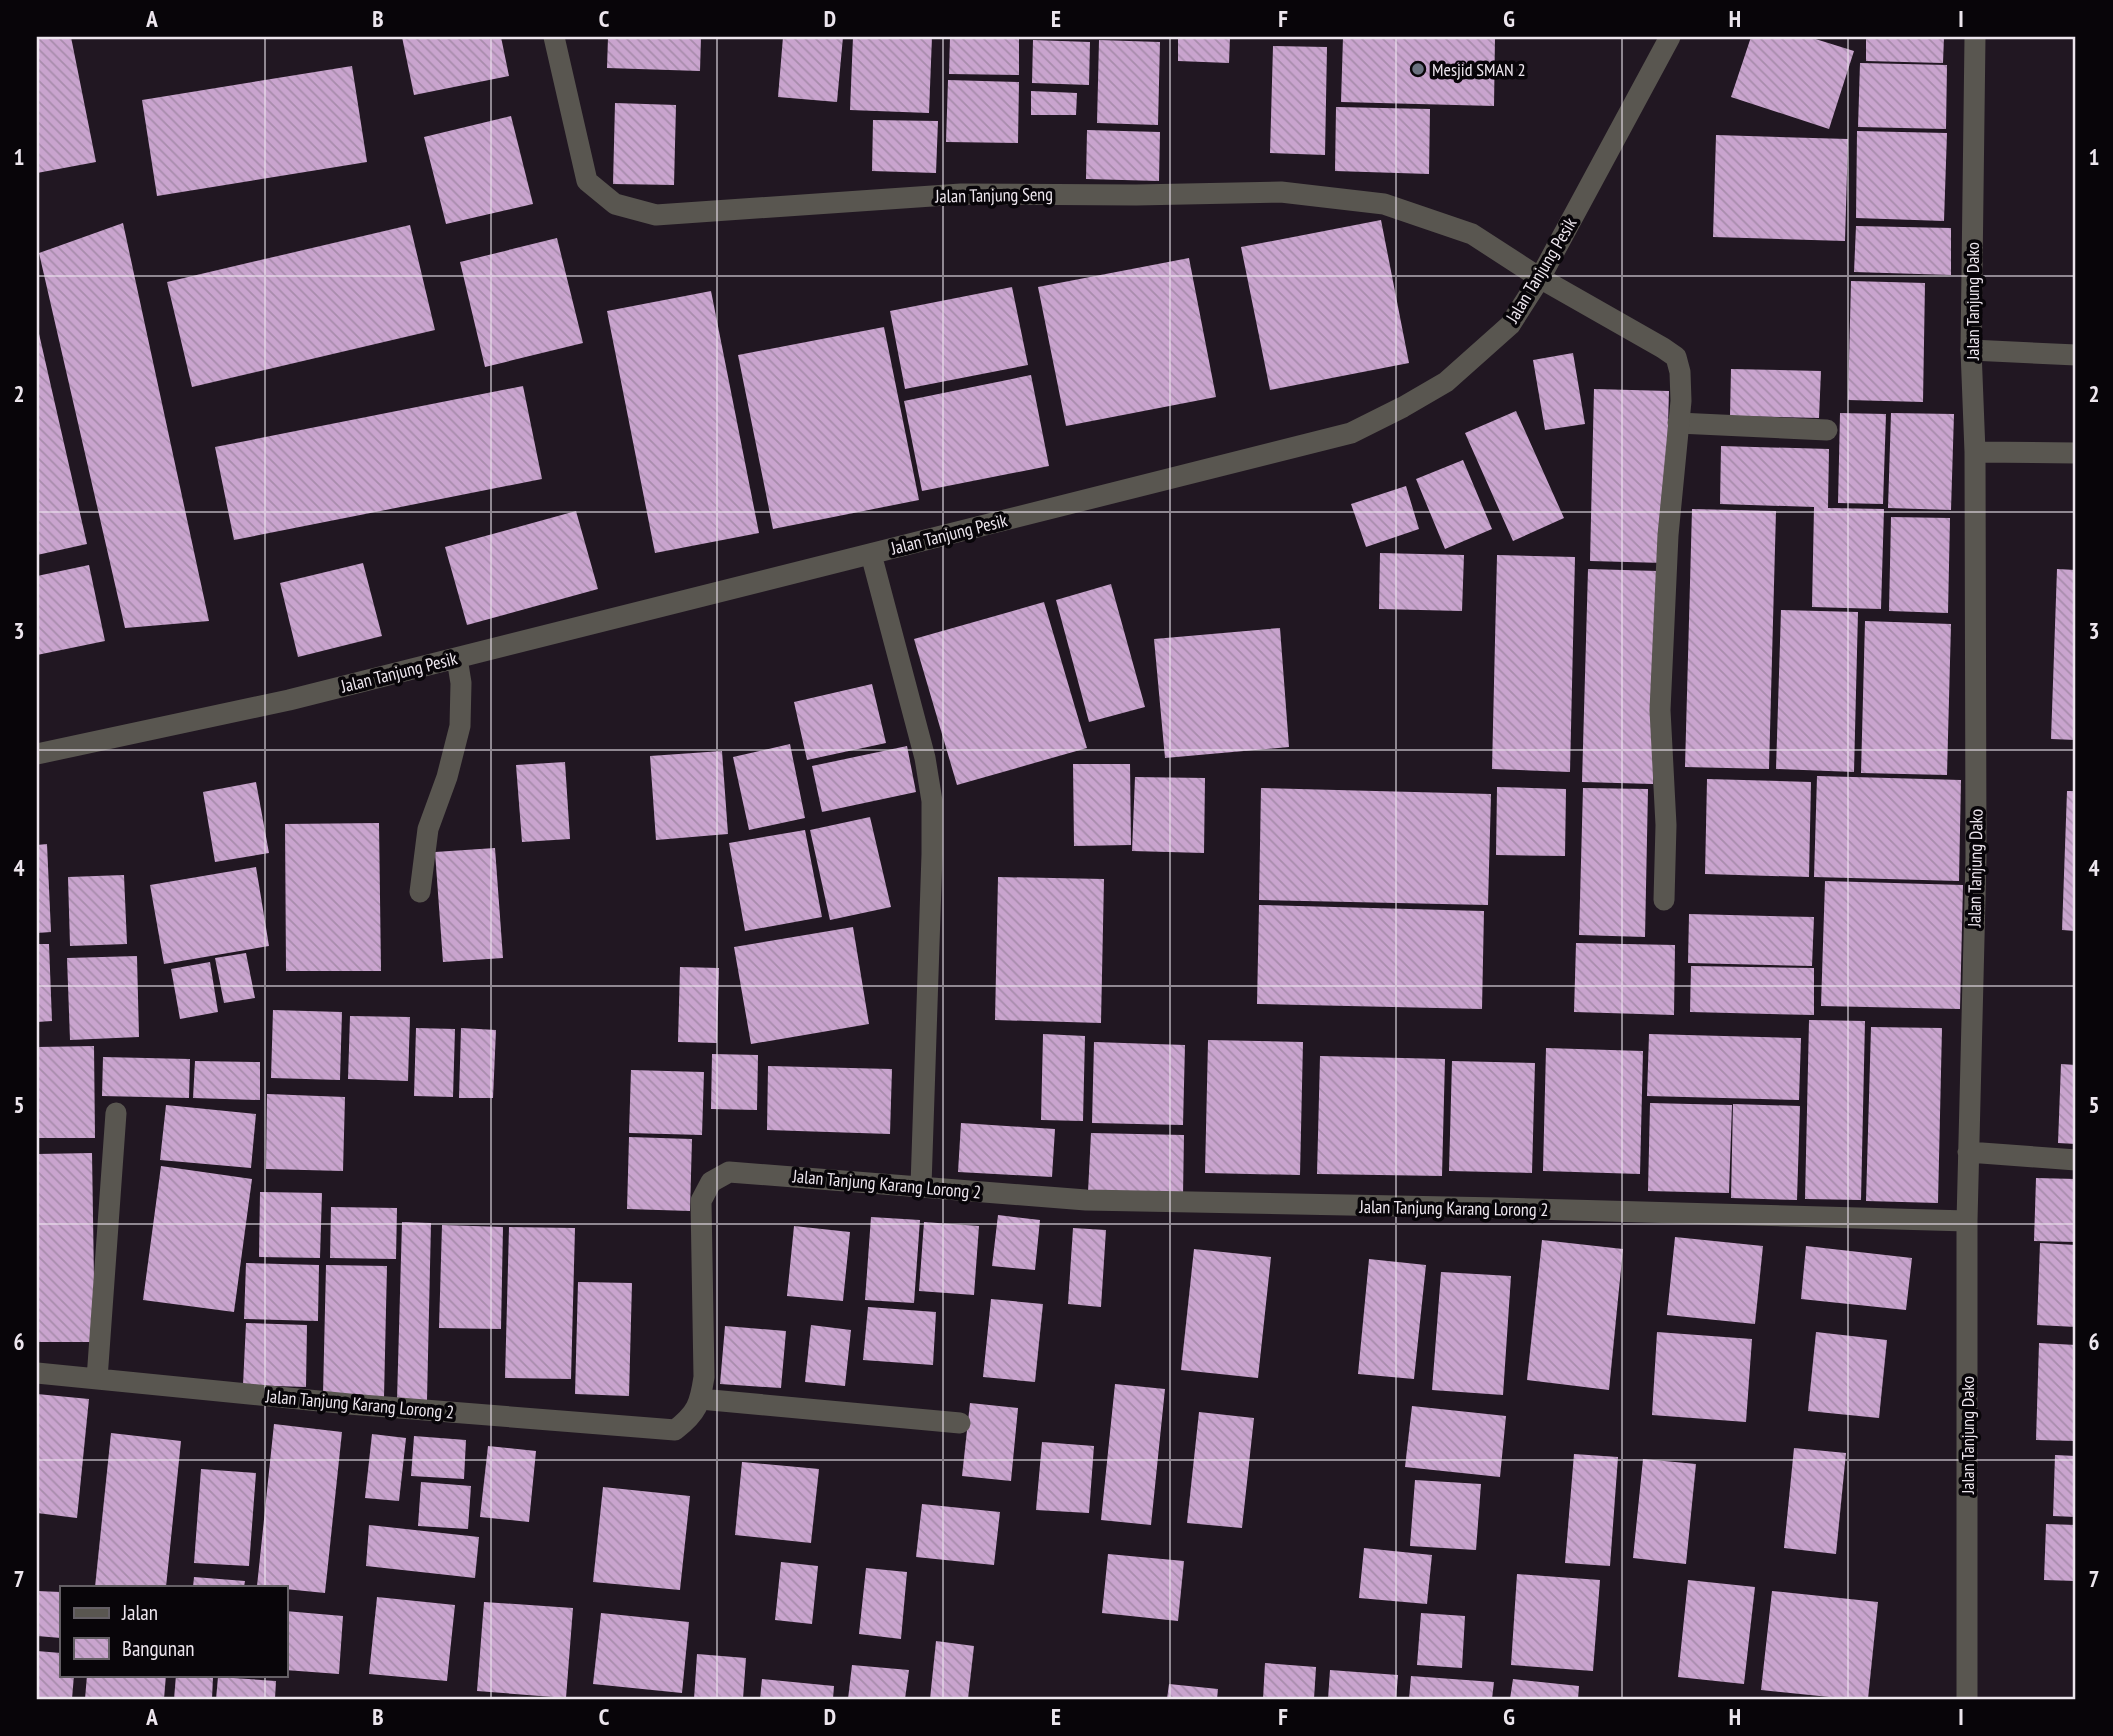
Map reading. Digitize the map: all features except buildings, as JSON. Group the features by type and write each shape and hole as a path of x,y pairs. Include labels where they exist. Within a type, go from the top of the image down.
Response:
{"street":[{"name":"Jalan Tanjung Seng","path":"554,37 587,181 615,204 656,215 961,194 1281,192 1384,204 1472,234 1539,278 1676,357 1680,372 1681,401 1678,423"},
{"name":"Jalan Tanjung Pesik","path":"37,754 289,700 1351,433 1404,407 1446,382 1510,325 1539,278 1670,37"},
{"name":"Jalan Tanjung Dako","path":"1967,1699 1967,1220 1976,858 1975,452 1971,350 1975,37"},
{"path":"1971,350 2076,355"},
{"path":"1664,900 1666,825 1660,710 1668,535 1678,423 1828,430"},
{"path":"1975,452 2076,453"},
{"path":"871,554 925,758 932,801 920,1186"},
{"path":"420,892 428,830 447,777 460,726 461,683 457,658"},
{"path":"97,1379 116,1113"},
{"path":"1968,1152 2076,1160"},
{"name":"Jalan Tanjung Karang Lorong 2","path":"37,1373 349,1404 675,1430 690,1418 700,1399 704,1377 701,1200 711,1182 729,1172 1086,1200 1967,1220"},
{"path":"700,1399 960,1423"}],"place":[{"name":"Mesjid SMAN 2","path":"1418,69"}]}
